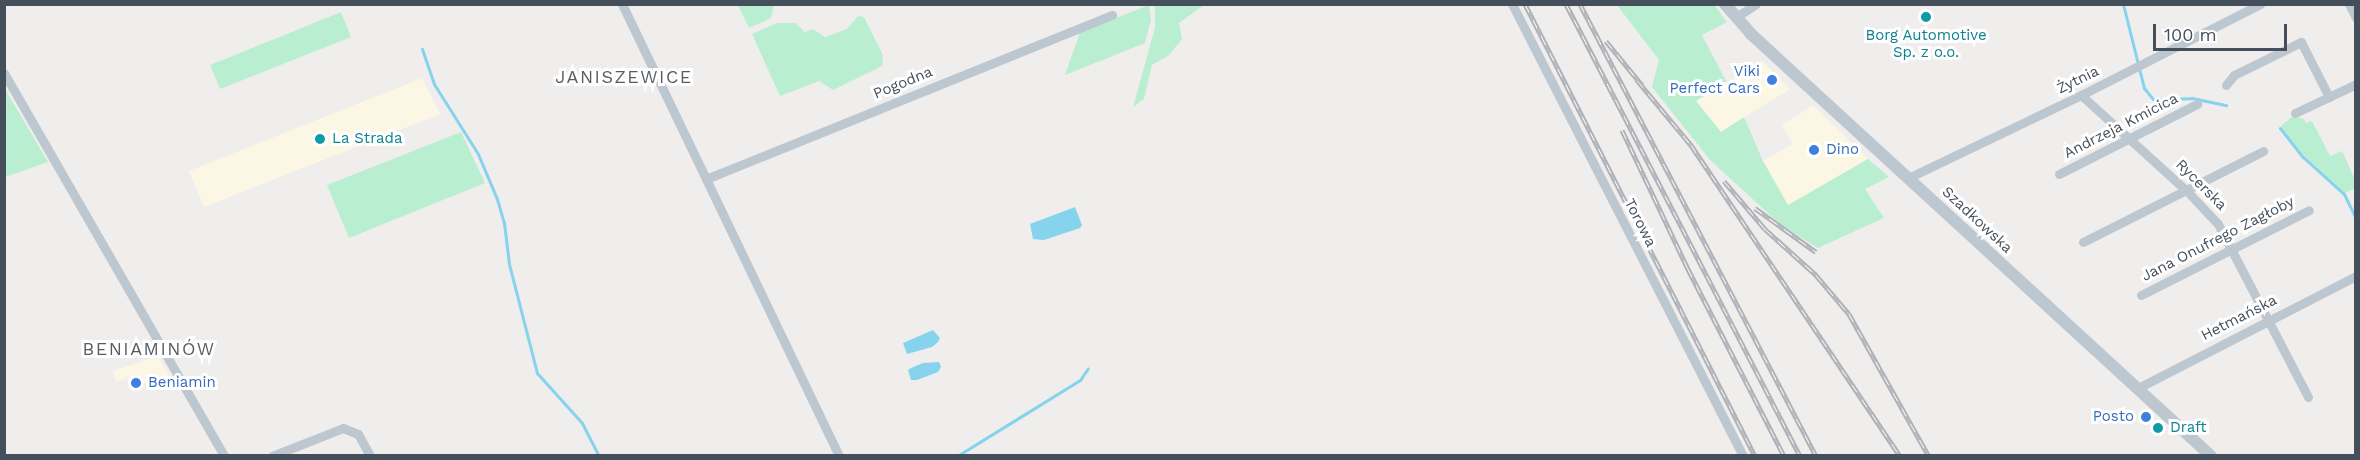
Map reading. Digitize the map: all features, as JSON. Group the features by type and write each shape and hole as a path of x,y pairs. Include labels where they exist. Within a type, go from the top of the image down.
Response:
{"street":[{"path":"622,4 839,456"},
{"name":"Torowa","path":"1512,4 1743,456"},
{"name":"Szadkowska","path":"1725,4 1736,17 1908,178 2211,456"},
{"path":"1736,17 1755,4"},
{"name":"Żytnia","path":"1908,178 2081,95 2260,4"},
{"path":"2349,4 2355,18"},
{"name":"Pogodna","path":"706,179 1112,15"},
{"path":"2226,86 2234,75 2301,42 2329,97"},
{"path":"4,73 224,456"},
{"path":"2295,113 2355,84"},
{"name":"Rycerska","path":"2081,95 2131,138 2215,220 2308,397"},
{"name":"Andrzeja Kmicica","path":"2059,174 2197,104"},
{"path":"2083,242 2263,151"},
{"name":"Jana Onufrego Zagłoby","path":"2141,295 2309,210"},
{"name":"Hetmańska","path":"2138,388 2355,276"},
{"path":"272,456 343,428 351,429 358,434 370,456"}],"shaded area":[{"path":"1762,61 1790,89 1721,132 1696,101"},
{"path":"422,78 440,114 204,207 189,171"},
{"path":"1813,105 1868,159 1788,206 1763,161 1793,144 1782,125"},
{"path":"158,356 169,375 130,388 126,375 125,379 116,382 113,371"}],"green space":[{"path":"738,5 774,5 771,18 749,28"},
{"path":"1149,5 1151,20 1145,43 1065,75 1080,32"},
{"path":"1155,5 1204,5 1179,23 1182,39 1168,56 1152,65 1144,99 1133,107 1155,28"},
{"path":"1617,5 1714,5 1727,22 1702,35 1726,81 1696,101 1721,132 1744,117 1763,161 1788,205 1868,159 1889,177 1865,189 1884,218 1818,248 1781,225 1711,161 1652,87 1659,60"},
{"path":"341,12 351,37 220,89 210,65"},
{"path":"858,16 864,17 883,55 882,66 833,90 819,81 780,96 752,34 777,23 796,23 805,32 813,29 825,37 847,29"},
{"path":"5,89 48,162 4,177"},
{"path":"2293,116 2304,119 2306,123 2312,121 2330,156 2342,151 2355,180 2355,188 2345,193 2300,152 2281,126"},
{"path":"461,132 485,183 349,238 327,185"}],"water":[{"path":"1075,207 1082,225 1080,228 1044,240 1033,239 1030,224"},
{"path":"933,330 940,338 938,342 932,347 907,354 903,343"},
{"path":"939,362 941,367 938,372 911,380 908,370 911,368 923,363"}],"waterway":[{"path":"2123,4 2144,88 2153,99 2192,98 2226,105"},
{"path":"422,49 434,84 478,154 497,199 504,223 509,264 537,373 582,423 599,456"},
{"path":"2280,128 2303,157 2344,194 2356,219"},
{"path":"957,456 1080,380 1088,368"}],"railway":[{"path":"1525,4 1755,456"},
{"path":"1566,4 1800,456"},
{"path":"1580,4 1816,456"},
{"path":"1606,41 1642,85"},
{"path":"1637,80 1691,145 1900,456"},
{"path":"1622,130 1688,269 1784,456"},
{"path":"1724,181 1765,229 1816,275 1849,314 1928,455"},
{"path":"1755,208 1816,252"}],"place":[{"name":"Borg Automotive Sp. z o.o.","path":"1926,17"},
{"name":"Viki Perfect Cars","path":"1772,80"},
{"name":"La Strada","path":"320,139"},
{"name":"Dino","path":"1814,150"},
{"name":"Beniamin","path":"136,383"},
{"name":"Posto","path":"2146,417"},
{"name":"Draft","path":"2158,428"}],"district":[{"name":"JANISZEWICE","path":"624,77"},
{"name":"BENIAMINÓW","path":"149,349"}]}
